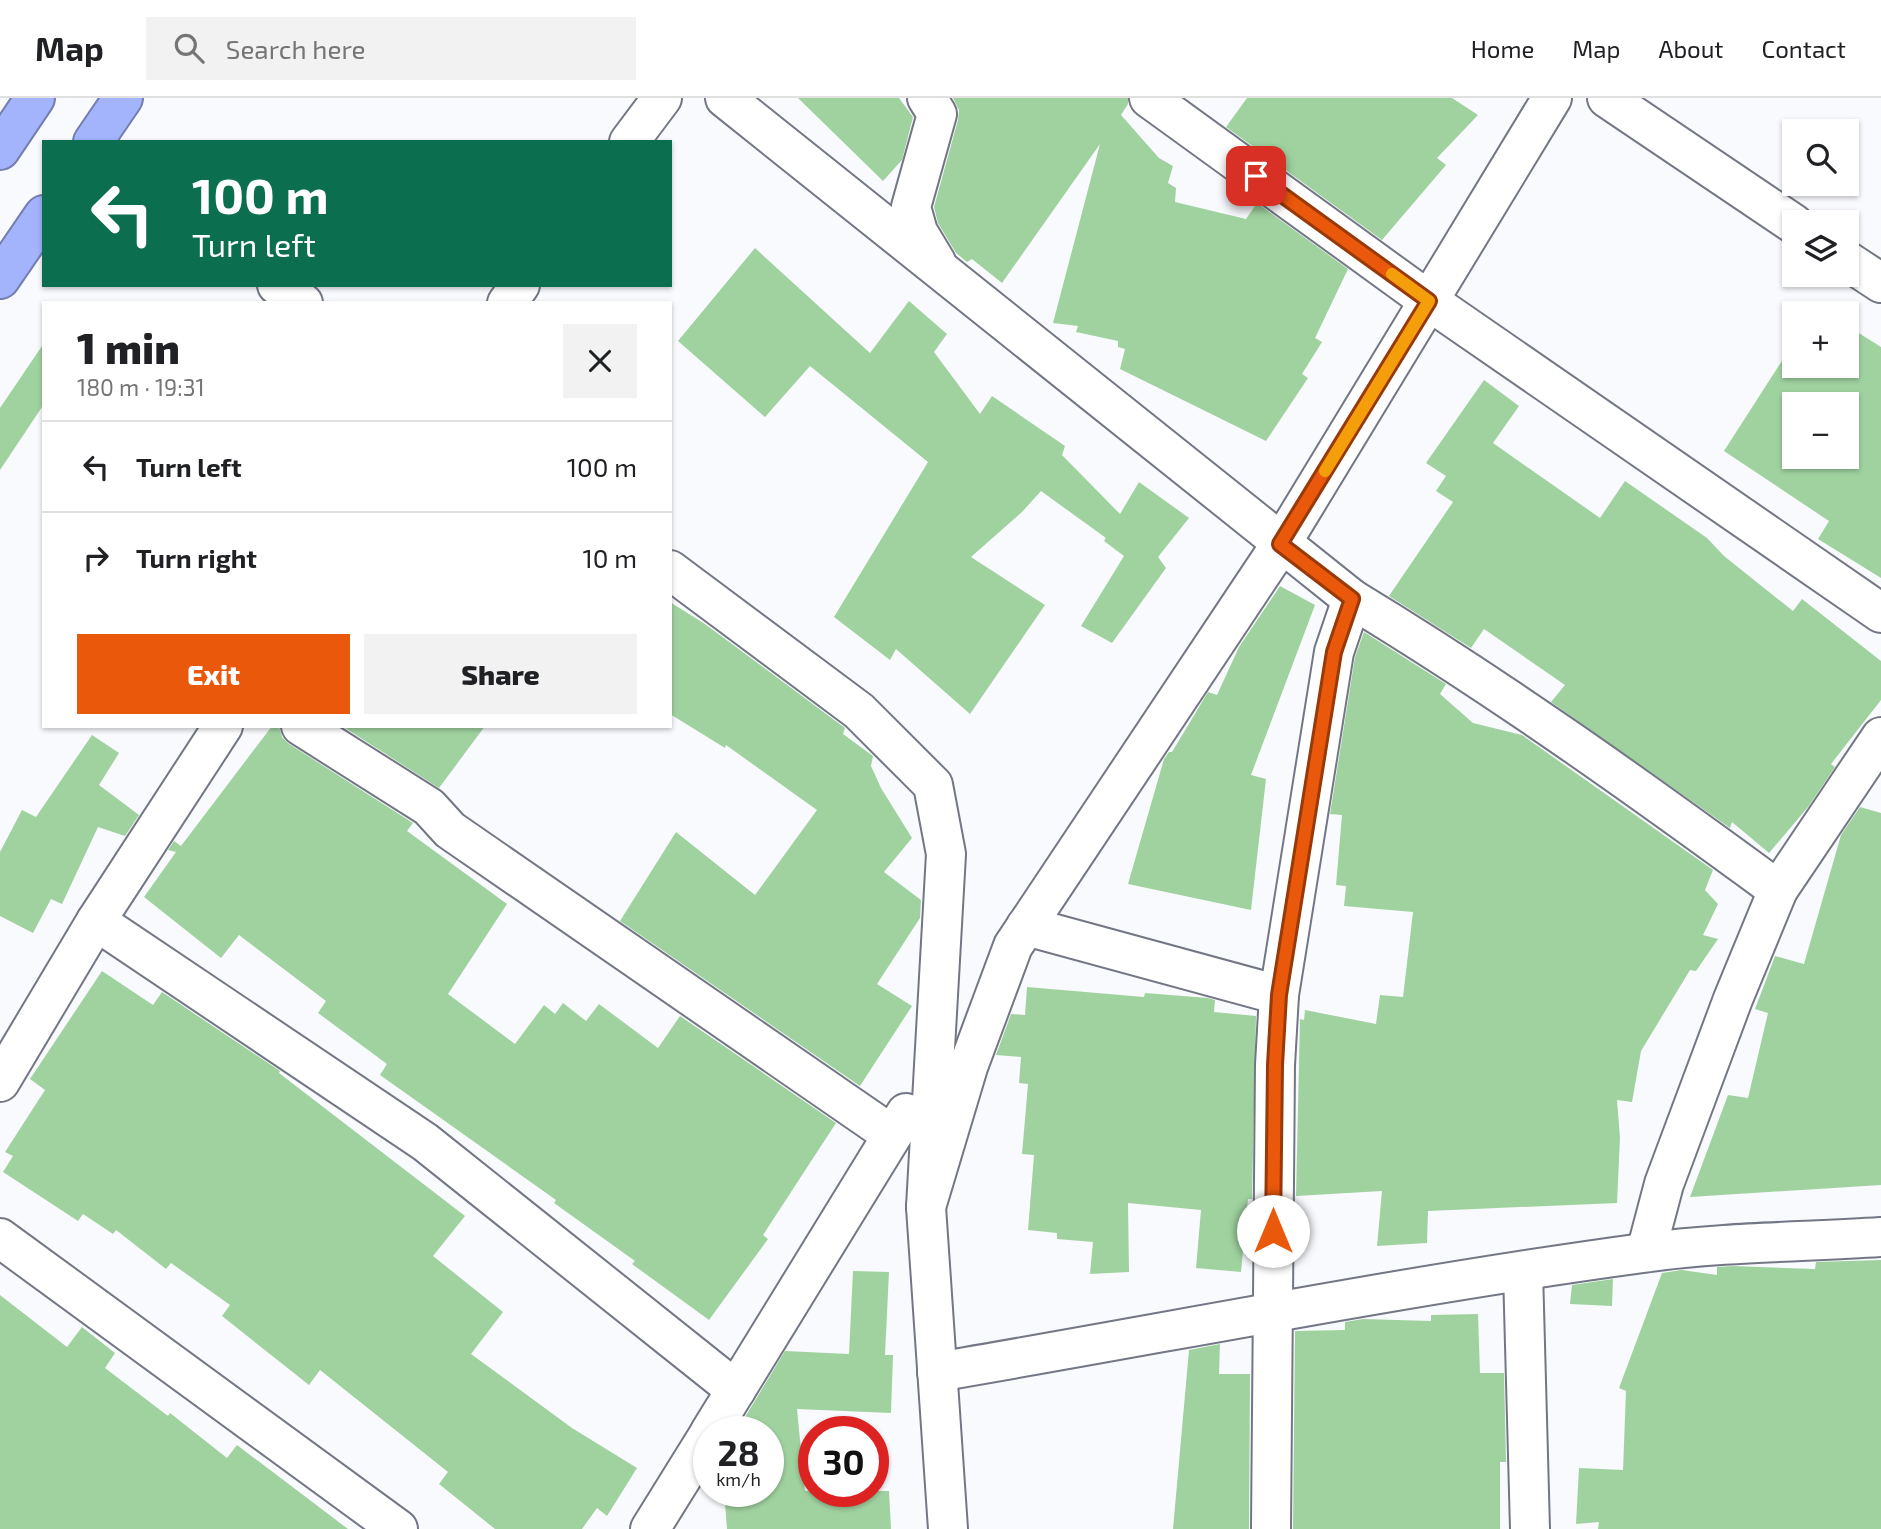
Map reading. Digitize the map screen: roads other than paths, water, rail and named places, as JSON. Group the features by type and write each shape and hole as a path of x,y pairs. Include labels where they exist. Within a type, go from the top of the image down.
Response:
{"highway":[{"path":"0,150 35,98"},
{"path":"94,140 123,98"},
{"path":"0,279 42,218"}],"street":[{"path":"630,140 662,98"},
{"path":"725,98 943,275 1352,599 1448,657 1603,763 1778,890"},
{"path":"927,98 937,114 911,207 918,232 943,275"},
{"path":"1149,98 1429,301 1881,613"},
{"path":"926,1207 968,1067 1013,946 1280,544 1552,98"},
{"path":"1607,98 1782,216"},
{"path":"1859,269 1881,284"},
{"path":"280,287 300,301"},
{"path":"672,571 859,711 933,785 946,854 926,1207 948,1529"},
{"path":"1271,1529 1275,1065 1279,995 1334,652 1352,599"},
{"path":"0,1082 96,921 222,728"},
{"path":"304,728 429,807 450,830 892,1135"},
{"path":"1646,1252 1664,1184 1733,999 1778,890 1881,737"},
{"path":"96,921 425,1142 736,1390"},
{"path":"1027,926 1279,995"},
{"path":"720,1416 933,1070"},
{"path":"937,1372 1273,1315 1340,1300 1646,1252 1881,1237"},
{"path":"0,1238 398,1529"},
{"path":"1523,1271 1530,1529"},
{"path":"650,1529 693,1460"}]}
